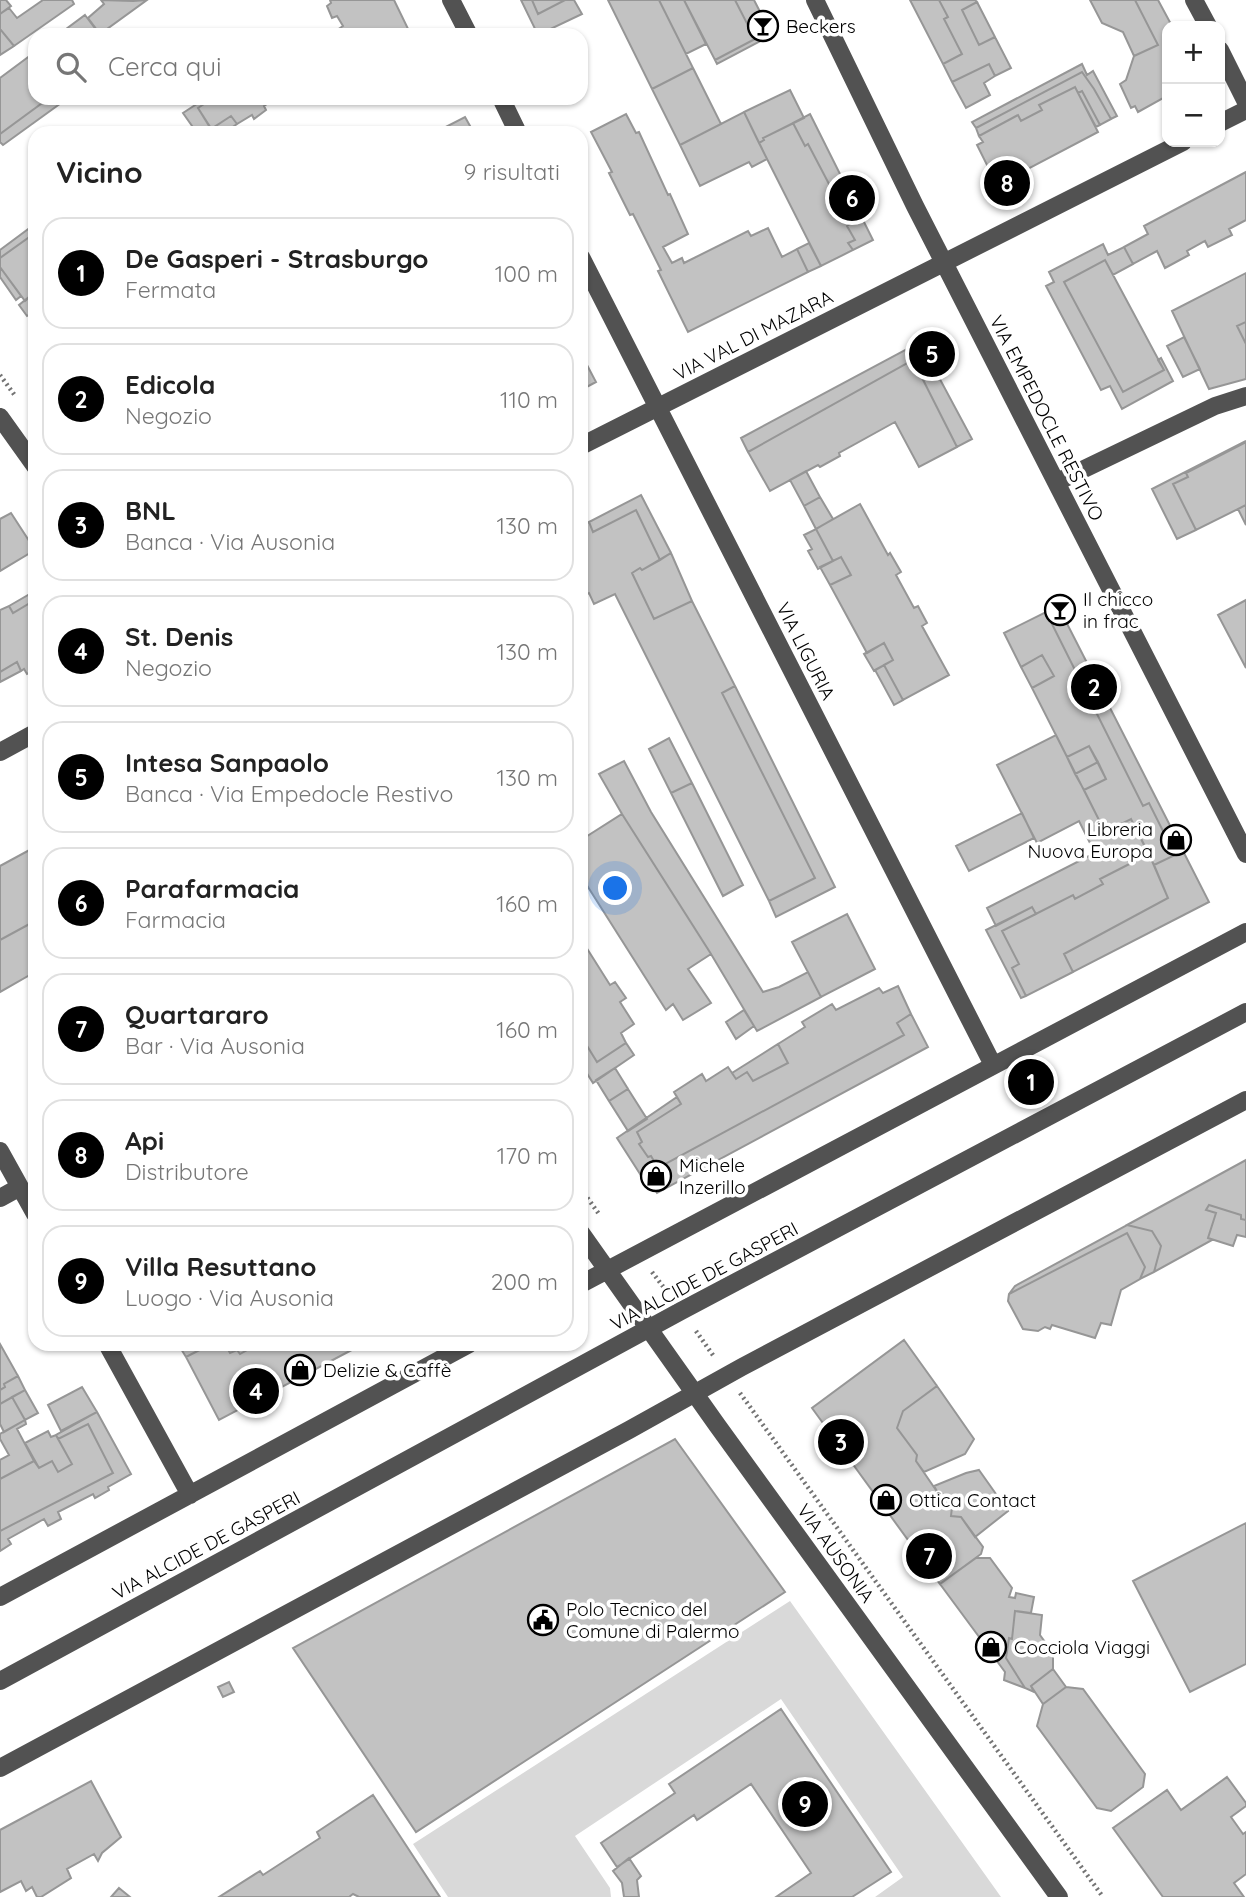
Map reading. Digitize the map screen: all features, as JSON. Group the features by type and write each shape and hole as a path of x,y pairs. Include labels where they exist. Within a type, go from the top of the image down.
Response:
{"street":[{"path":"451,0 465,28"},
{"name":"VIA EMPEDOCLE RESTIVO","path":"815,0 944,263 1246,854"},
{"path":"1194,0 1205,21"},
{"path":"1225,60 1246,102"},
{"path":"504,105 515,126"},
{"path":"1225,120 1246,110"},
{"name":"VIA VAL DI MAZARA","path":"588,442 1173,147"},
{"name":"VIA LIGURIA","path":"588,271 993,1065"},
{"path":"1057,482 1215,406 1246,396"},
{"path":"0,417 28,456"},
{"path":"0,752 28,737"},
{"path":"588,1280 1246,932"},
{"name":"VIA ALCIDE DE GASPERI","path":"0,1681 681,1311 1246,1012"},
{"path":"0,1768 694,1393 1246,1100"},
{"path":"0,1151 28,1201"},
{"path":"0,1198 20,1187"},
{"name":"VIA AUSONIA","path":"588,1243 1059,1897"},
{"path":"111,1351 190,1494"},
{"path":"0,1597 456,1351"}],"path":[{"path":"588,1199 599,1214"},
{"path":"635,1255 681,1311"},
{"path":"749,1406 1103,1897"}],"shaded area":[{"path":"790,1601 1001,1897 875,1897 903,1877 781,1699 575,1836 610,1888 611,1897 448,1897 413,1844"}],"building":[{"path":"0,0 6,0 11,6 0,14"},
{"path":"43,0 72,0 74,4 40,28 28,28 28,36 14,46 0,29 0,14 9,8 17,18"},
{"path":"101,0 147,0 108,28 96,28 88,18 104,4"},
{"path":"330,0 394,0 408,28 340,28 343,26 337,16 332,18 327,6 331,3"},
{"path":"521,0 532,0 538,14 565,0 574,0 582,14 553,28 535,28"},
{"path":"532,0 565,0 538,14"},
{"path":"608,0 659,0 693,68 652,89"},
{"path":"659,0 684,0 706,44 686,54"},
{"path":"684,0 735,0 755,39 715,60"},
{"path":"735,0 754,0 772,35 717,64 715,60 755,39"},
{"path":"910,0 939,0 948,17 944,19 962,54 943,64"},
{"path":"939,0 975,0 977,2 962,10 979,45 995,37 1011,68 995,76 989,64 952,82 943,64 962,54 944,19 948,17"},
{"path":"1090,0 1135,0 1158,45 1134,56 1123,32 1102,23"},
{"path":"1135,0 1158,0 1169,21 1162,21 1162,99 1138,112 1135,106 1131,108 1120,84 1126,80 1134,56 1158,45"},
{"path":"977,2 995,37 979,45 962,10"},
{"path":"85,15 95,28 67,28"},
{"path":"0,29 14,46 0,55"},
{"path":"28,57 28,105 39,105 0,134 0,78"},
{"path":"989,64 995,76 984,83 990,95 966,108 952,82"},
{"path":"1082,64 1087,75 1093,71 1117,116 1111,119 1082,72 976,128 972,122"},
{"path":"693,68 721,124 680,145 652,89"},
{"path":"1082,72 1111,119 1100,125 1082,91 1078,93 1075,87 1039,105 1042,110 1021,121 1018,115 979,136 976,128"},
{"path":"1075,87 1098,132 1003,182 1000,176 994,179 977,145 983,142 979,136 1018,115 1021,121 1042,110 1039,105"},
{"path":"790,90 804,118 763,138 759,143 744,112"},
{"path":"1082,91 1100,125 1096,127 1078,93"},
{"path":"39,105 58,105 3,145 0,142 0,134"},
{"path":"195,105 202,105 198,108 210,126 192,126 183,113"},
{"path":"202,105 266,105 266,110 254,119 252,115 237,124 231,116 216,126 209,126 198,108"},
{"path":"744,112 767,159 752,167 749,162 700,186 680,145"},
{"path":"626,114 636,133 639,132 688,234 663,247 672,263 682,258 684,263 748,231 751,236 768,228 782,257 797,249 808,272 688,332 658,271 661,270 633,214 630,215 591,132"},
{"path":"810,114 873,240 853,250 848,243 855,240 847,226 850,224 808,144 805,146 793,123"},
{"path":"231,116 237,124 234,126 216,126"},
{"path":"465,117 470,126 448,126"},
{"path":"793,123 805,146 808,144 850,224 847,226 855,240 848,243 853,250 821,266 759,143 763,138"},
{"path":"1246,172 1246,220 1229,229 1232,235 1208,247 1205,241 1187,251 1189,255 1165,268 1157,251 1133,264 1124,247 1148,234 1144,226"},
{"path":"28,229 28,238 0,258 0,250"},
{"path":"28,238 28,298 25,301 0,267 0,258"},
{"path":"809,243 821,266 808,272 797,249"},
{"path":"1103,244 1108,255 1124,247 1133,264 1113,275 1105,260 1064,282 1123,392 1164,370 1158,360 1161,358 1173,381 1122,409 1110,386 1101,390 1046,286 1054,282 1049,272"},
{"path":"1105,260 1164,370 1123,392 1064,282"},
{"path":"0,267 21,296 16,300 0,277"},
{"path":"1246,273 1246,322 1237,326 1246,344 1246,379 1209,389 1172,311"},
{"path":"28,298 28,315 27,316 19,305"},
{"path":"1246,322 1246,344 1237,326"},
{"path":"1184,337 1200,369 1183,377 1167,346"},
{"path":"920,342 972,439 957,447 913,360 748,452 741,438"},
{"path":"913,360 957,447 919,467 895,422 839,453 840,456 770,491 748,452"},
{"path":"588,367 596,382 588,386"},
{"path":"1246,441 1186,473 1188,477 1173,484 1196,530 1177,539 1152,489"},
{"path":"1246,442 1246,505 1196,530 1173,484 1188,477 1186,473"},
{"path":"806,471 820,497 804,506 790,480"},
{"path":"641,495 671,553 660,560 636,510 593,532 589,522"},
{"path":"820,497 833,519 816,529 804,506"},
{"path":"860,504 888,555 890,553 901,572 896,575 914,608 918,606 927,623 922,626 949,675 903,700 884,665 893,660 884,643 867,653 830,585 851,575 841,557 833,561 816,529"},
{"path":"1246,505 1246,525 1238,509"},
{"path":"636,510 660,560 632,573 654,619 692,601 735,686 722,693 815,878 769,901 615,594 594,604 588,594 589,522 593,532"},
{"path":"11,513 28,539 28,554 0,571 0,519"},
{"path":"816,529 833,561 818,569 808,551 812,549 804,535"},
{"path":"671,553 692,601 654,619 632,573"},
{"path":"841,557 851,575 830,585 820,567"},
{"path":"28,595 28,604 13,613 9,606"},
{"path":"1246,600 1246,668 1218,615"},
{"path":"28,604 27,674 24,669 21,671 17,662 0,672 0,610 9,606 13,613"},
{"path":"1058,606 1183,851 1175,855 1149,803 1143,806 1046,612"},
{"path":"1046,612 1143,806 1149,803 1175,855 1154,865 1131,819 1105,832 1084,790 1106,779 1089,746 1067,757 1032,688 1054,676 1042,655 1021,667 1004,633"},
{"path":"884,643 893,660 874,671 864,654"},
{"path":"1042,655 1054,676 1032,688 1021,667"},
{"path":"17,662 21,671 0,682 0,672"},
{"path":"884,665 903,700 894,705 875,670"},
{"path":"735,686 835,887 776,917 769,901 815,878 722,693"},
{"path":"1056,735 1105,832 1131,819 1149,854 1100,879 1103,884 1075,899 1073,895 1036,914 1032,907 996,926 987,908 1095,853 1079,821 1037,843 997,765"},
{"path":"669,738 692,783 671,793 649,749"},
{"path":"1089,746 1098,762 1075,774 1067,757"},
{"path":"624,761 651,812 763,992 808,972 821,997 757,1031 599,774"},
{"path":"1098,762 1106,779 1084,790 1075,774"},
{"path":"692,783 743,885 723,896 671,793"},
{"path":"1022,813 1034,838 969,871 956,846"},
{"path":"622,814 711,954 688,969 711,1003 683,1020 673,1004 666,1010 588,887 588,836"},
{"path":"28,851 28,925 0,940 0,866"},
{"path":"1183,851 1209,902 1073,972 1064,954 1168,898 1154,865"},
{"path":"1149,854 1168,898 1064,954 1073,972 1026,996 1012,968 1019,964 1002,931 1073,895 1075,899 1103,884 1100,879"},
{"path":"1032,907 1036,914 1002,931 1019,964 1012,968 1026,996 1021,998 986,930"},
{"path":"847,914 875,969 821,997 792,942"},
{"path":"28,925 28,976 0,992 0,940"},
{"path":"588,950 610,985 615,982 626,998 620,1002 634,1024 621,1033 626,1043 597,1062 588,1047"},
{"path":"898,986 911,1014 897,1023 904,1035 658,1168 639,1144 642,1142 637,1132 681,1104 674,1092 702,1074 706,1081 728,1067 736,1079 747,1072 753,1081 788,1063 778,1044 805,1027 802,1022 832,1004 836,1010 879,988 883,993"},
{"path":"744,1010 754,1026 736,1039 726,1022"},
{"path":"911,1014 928,1047 657,1193 653,1186 649,1188 617,1138 677,1097 681,1104 637,1132 642,1142 639,1144 658,1168 904,1035 897,1023"},
{"path":"626,1043 634,1055 593,1083 588,1075 588,1047 597,1062"},
{"path":"778,1044 788,1063 753,1081 747,1072 736,1079 732,1073"},
{"path":"615,1068 628,1089 609,1101 596,1080"},
{"path":"628,1089 647,1119 628,1131 609,1101"},
{"path":"1246,1160 1246,1220 1241,1219 1241,1215 1209,1205 1206,1210 1216,1213 1208,1238 1212,1240 1154,1272 1161,1246 1152,1231 1127,1225"},
{"path":"1209,1205 1241,1215 1241,1219 1246,1220 1246,1237 1237,1235 1233,1246 1208,1238 1216,1213 1206,1210"},
{"path":"1127,1225 1152,1231 1161,1246 1154,1272 1140,1279 1145,1267 1127,1233 1009,1294 1015,1286"},
{"path":"1127,1233 1145,1267 1140,1279 1121,1290 1111,1325 1101,1323 1095,1338 1052,1325 1050,1329 1045,1327 1038,1331 1023,1329 1008,1301 1009,1294"},
{"path":"904,1340 937,1386 903,1411 897,1428 917,1455 916,1461 938,1493 953,1498 951,1516 961,1517 983,1547 981,1554 940,1584 812,1408"},
{"path":"0,1344 18,1376 4,1384 5,1387 0,1390"},
{"path":"182,1351 198,1351 186,1357"},
{"path":"198,1351 238,1351 240,1354 245,1351 350,1351 219,1420 186,1357"},
{"path":"18,1376 25,1390 0,1404 0,1390 5,1387 4,1384"},
{"path":"937,1386 974,1439 965,1454 924,1472 916,1461 917,1455 897,1428 903,1411"},
{"path":"82,1387 97,1412 61,1431 48,1405"},
{"path":"25,1390 38,1413 25,1420 12,1397"},
{"path":"12,1397 25,1420 4,1432 0,1424 0,1404"},
{"path":"97,1412 131,1474 95,1498 93,1494 58,1512 61,1519 48,1526 44,1519 8,1539 11,1544 0,1551 0,1531 113,1473 88,1424 58,1439 56,1435"},
{"path":"25,1420 26,1424 17,1429 34,1461 0,1479 0,1460 9,1455 0,1434"},
{"path":"88,1424 113,1473 0,1531 0,1479 34,1461 39,1468 52,1461 58,1472 72,1464 58,1439"},
{"path":"48,1431 51,1437 56,1435 72,1464 58,1472 52,1461 39,1468 25,1443"},
{"name":"Polo Tecnico del Comune di Palermo","path":"675,1439 785,1592 416,1832 293,1648"},
{"path":"979,1470 1008,1511 975,1537 961,1517 951,1516 953,1498 938,1493 934,1486"},
{"path":"1246,1523 1246,1664 1190,1692 1133,1581"},
{"path":"976,1558 990,1558 1012,1588 1009,1597 1015,1598 1016,1593 1034,1597 1031,1613 1015,1611 1012,1639 1009,1638 1006,1658 1025,1688 1004,1680 1005,1672 940,1584"},
{"path":"1015,1611 1042,1615 1040,1635 1053,1653 1053,1669 1031,1686 1034,1692 1025,1688 1006,1658 1009,1638 1012,1639"},
{"path":"1053,1669 1066,1687 1043,1704 1031,1686"},
{"path":"229,1682 234,1692 223,1697 218,1687"},
{"path":"1066,1687 1083,1689 1145,1774 1143,1787 1111,1811 1097,1808 1037,1726 1043,1704"},
{"path":"781,1709 891,1872 852,1897 776,1897 811,1873 751,1784 697,1820 694,1815 617,1867 601,1843 675,1793 669,1784"},
{"path":"1227,1777 1246,1803 1246,1806 1231,1817 1243,1834 1246,1832 1246,1874 1234,1883 1244,1897 1163,1897 1113,1828 1167,1790 1181,1810"},
{"path":"91,1781 121,1837 102,1853 98,1861 94,1854 67,1869 71,1878 41,1897 37,1897 32,1887 26,1891 21,1881 0,1892 0,1830"},
{"path":"373,1795 440,1897 359,1897 353,1894 349,1897 219,1897 260,1871 263,1875 320,1838 317,1832"},
{"path":"629,1858 641,1876 637,1880 639,1897 624,1897 622,1883 613,1871"},
{"path":"119,1888 130,1897 111,1897"}],"place":[{"name":"Beckers","path":"763,26"},
{"name":"Api","path":"1007,183"},
{"name":"Parafarmacia","path":"852,198"},
{"name":"Intesa Sanpaolo","path":"932,354"},
{"name":"Il chicco in frac","path":"1060,610"},
{"name":"Edicola","path":"1094,687"},
{"name":"Libreria Nuova Europa","path":"1176,840"},
{"name":"De Gasperi - Strasburgo","path":"1031,1082"},
{"name":"Michele Inzerillo","path":"656,1176"},
{"name":"Delizie & Caffè","path":"300,1370"},
{"name":"St. Denis","path":"256,1391"},
{"name":"BNL","path":"841,1442"},
{"name":"Ottica Contact","path":"886,1500"},
{"name":"Quartararo","path":"929,1556"},
{"name":"Polo Tecnico del Comune di Palermo","path":"543,1620"},
{"name":"Cocciola Viaggi","path":"991,1647"},
{"name":"Villa Resuttano","path":"805,1804"}]}
